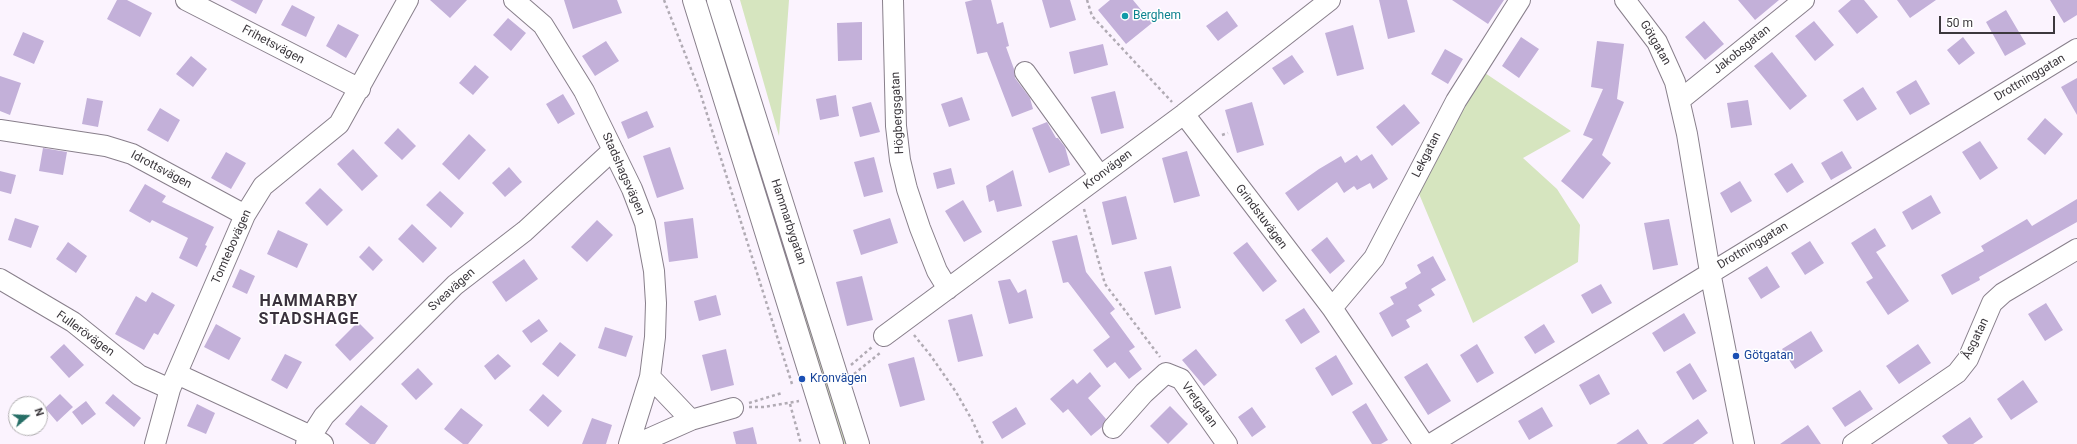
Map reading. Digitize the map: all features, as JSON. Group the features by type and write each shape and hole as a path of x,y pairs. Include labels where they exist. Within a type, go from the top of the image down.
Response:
{"main road":[{"name":"Hammarbygatan","path":"694,0 832,444"},
{"name":"Hammarbygatan","path":"718,0 858,444"}],"street":[{"name":"Frihetsvägen","path":"186,0 360,89"},
{"name":"Tomtebovägen","path":"155,444 174,381 245,215 263,186 339,124 360,89 408,0"},
{"name":"Stadshagsvägen","path":"514,0 543,25 584,91 632,189 645,223 654,271 656,336 650,377 630,444"},
{"name":"Högbergsgatan","path":"893,0 896,126 900,160 907,190 920,228 937,270 948,289"},
{"name":"Lekgatan","path":"1332,308 1374,258 1456,101 1520,0"},
{"name":"Götgatan","path":"1625,0 1657,42 1673,76 1680,100 1710,272 1744,444"},
{"name":"Jakobsgatan","path":"1680,100 1804,0"},
{"name":"Kronvägen","path":"884,336 1184,114 1320,3"},
{"name":"Drottninggatan","path":"1431,444 2077,49"},
{"path":"1024,72 1100,176"},
{"name":"Grindstuvägen","path":"1184,114 1332,308 1424,444"},
{"name":"Idrottsvägen","path":"0,130 106,146 132,154 245,215"},
{"name":"Sveavägen","path":"313,441 324,416 455,285 525,231 613,150"},
{"name":"Åsgatan","path":"1853,444 1957,373 1968,359 1992,304 2003,293 2077,249"},
{"name":"Fullerövägen","path":"0,279 73,322 139,375 174,381 313,441"},
{"path":"1113,428 1144,393 1166,373"},
{"name":"Vretgatan","path":"1166,373 1181,379 1227,444"},
{"path":"650,377 691,420"},
{"path":"637,444 691,420 733,408"}],"path":[{"path":"664,0 700,92 794,389"},
{"path":"1087,0 1092,16 1184,114"},
{"path":"1080,191 1105,284 1115,299 1159,354 1166,373"},
{"path":"903,322 931,356 956,392 972,420 983,444"},
{"path":"850,366 884,336"},
{"path":"853,375 884,349 884,336"},
{"path":"733,408 782,393"},
{"path":"796,396 799,402"},
{"path":"733,408 790,404 802,444"}],"green space":[{"path":"702,0 711,0 847,444 839,444"},
{"path":"740,0 789,0 779,136"},
{"path":"1485,73 1571,131 1523,158 1557,189 1580,225 1578,262 1473,323 1417,189"}],"building":[{"path":"117,0 127,0 152,13 140,37 107,19"},
{"path":"230,0 263,0 256,14"},
{"path":"430,0 467,0 450,18"},
{"path":"564,0 617,0 622,13 573,29"},
{"path":"973,0 991,0 997,24 1003,22 1009,46 1006,47 1014,69 1015,78 1030,98 1033,109 1012,117 987,52 977,54 965,2"},
{"path":"1042,0 1070,0 1076,20 1050,28"},
{"name":"Berghem","path":"1110,0 1133,0 1152,23 1126,44 1098,10"},
{"path":"1379,0 1407,0 1415,32 1388,39"},
{"path":"1452,0 1504,0 1488,24"},
{"path":"1738,0 1779,0 1755,20"},
{"path":"1851,0 1864,0 1878,17 1857,34 1838,11"},
{"path":"1897,0 1936,0 1910,18"},
{"path":"2050,0 2077,0 2077,15 2064,23"},
{"path":"292,5 315,17 306,37 281,25"},
{"path":"2006,10 2026,44 2005,56 1986,22"},
{"path":"1227,11 1238,26 1218,41 1206,26"},
{"path":"508,18 526,33 511,51 493,35"},
{"path":"1704,21 1724,44 1705,60 1685,37"},
{"path":"1814,21 1834,45 1815,61 1795,36"},
{"path":"862,22 862,60 838,61 837,23"},
{"path":"338,24 359,35 346,58 326,46"},
{"path":"1353,25 1364,69 1337,76 1325,33"},
{"path":"23,32 44,41 34,64 13,55"},
{"path":"1521,37 1539,49 1519,78 1502,66"},
{"path":"1963,37 1975,53 1959,65 1947,50"},
{"path":"606,41 619,61 595,76 582,56"},
{"path":"1597,41 1624,44 1617,99 1624,102 1602,155 1611,163 1583,199 1561,181 1593,139 1583,135 1603,89 1591,87"},
{"path":"1103,44 1108,65 1074,74 1069,52"},
{"path":"1445,49 1463,59 1448,84 1431,74"},
{"path":"1772,52 1807,96 1790,110 1754,66"},
{"path":"1292,55 1304,72 1284,85 1272,68"},
{"path":"191,56 207,69 193,87 176,74"},
{"path":"475,65 489,77 473,95 459,83"},
{"path":"0,76 21,83 10,115 0,111"},
{"path":"2077,78 2077,115 2061,87"},
{"path":"1916,80 1930,104 1910,115 1896,92"},
{"path":"1863,87 1877,109 1857,121 1843,100"},
{"path":"1115,91 1124,128 1101,134 1091,97"},
{"path":"563,94 575,114 558,124 546,104"},
{"path":"836,95 839,116 820,120 816,99"},
{"path":"962,97 970,120 949,127 941,104"},
{"path":"87,98 103,101 98,127 82,124"},
{"path":"1748,100 1752,125 1731,128 1727,103"},
{"path":"871,102 880,132 860,137 852,107"},
{"path":"1252,102 1264,145 1237,153 1225,110"},
{"path":"1404,104 1420,123 1392,146 1376,127"},
{"path":"160,108 180,120 168,142 147,130"},
{"path":"647,111 654,127 628,139 621,122"},
{"path":"2045,118 2063,134 2045,155 2027,139"},
{"path":"1047,122 1056,138 1058,138 1065,147 1070,165 1049,173 1032,128"},
{"path":"398,128 416,146 402,160 384,143"},
{"path":"469,134 486,150 459,180 442,164"},
{"path":"1980,141 1998,168 1980,180 1962,152"},
{"path":"670,147 684,189 657,198 643,156"},
{"path":"43,148 67,152 63,175 39,171"},
{"path":"353,149 378,176 362,191 337,164"},
{"path":"1187,151 1200,196 1174,203 1162,158"},
{"path":"1842,151 1852,168 1831,180 1821,163"},
{"path":"226,152 246,163 231,189 211,178"},
{"path":"1372,154 1388,179 1373,189 1370,183 1357,190 1354,186 1344,193 1337,182 1298,211 1285,193 1319,169 1341,156 1345,163 1357,155 1361,161"},
{"path":"874,157 883,192 864,197 854,162"},
{"path":"1792,163 1804,182 1787,193 1774,174"},
{"path":"509,167 522,182 505,197 492,183"},
{"path":"951,168 955,184 937,189 933,173"},
{"path":"1013,170 1022,206 997,212 994,200 989,202 986,186"},
{"path":"0,171 16,175 11,194 0,191"},
{"path":"1740,181 1752,201 1731,213 1720,193"},
{"path":"145,184 166,196 162,202 214,227 205,245 207,246 197,267 179,258 188,238 152,220 150,223 129,211"},
{"path":"320,188 343,210 327,226 305,203"},
{"path":"440,191 464,213 451,228 426,205"},
{"path":"1931,195 1941,213 1912,230 1902,212"},
{"path":"1126,196 1137,239 1112,245 1102,202"},
{"path":"2077,199 2077,222 1979,277 1980,280 1952,295 1941,275 1984,251 1981,246 2027,219 2032,226"},
{"path":"963,200 982,232 964,242 945,211"},
{"path":"15,218 39,226 31,248 8,240"},
{"path":"693,218 698,258 669,262 664,222"},
{"path":"890,218 898,243 861,255 853,230"},
{"path":"1669,219 1678,265 1653,270 1644,223"},
{"path":"597,220 613,235 587,262 571,247"},
{"path":"412,224 437,248 423,263 398,239"},
{"path":"1875,228 1886,246 1876,252 1909,301 1888,315 1866,282 1873,278 1851,243"},
{"path":"278,230 308,244 297,268 267,254"},
{"path":"1077,235 1086,272 1115,309 1110,313 1135,347 1129,351 1142,369 1129,379 1115,362 1107,368 1093,350 1110,337 1068,282 1063,283 1052,241"},
{"path":"1327,237 1345,261 1330,274 1311,250"},
{"path":"1810,241 1824,263 1805,275 1791,253"},
{"path":"68,242 87,256 76,273 56,259"},
{"path":"1247,242 1277,281 1263,292 1233,253"},
{"path":"369,246 383,260 373,271 359,257"},
{"path":"1433,256 1446,280 1431,289 1435,295 1418,305 1422,311 1406,320 1410,327 1392,337 1379,313 1394,304 1390,297 1407,288 1405,283 1421,273 1417,265"},
{"path":"524,259 538,279 506,302 492,282"},
{"path":"1171,266 1181,308 1155,315 1144,272"},
{"path":"1767,266 1780,287 1761,299 1748,278"},
{"path":"240,269 255,276 247,294 232,287"},
{"path":"862,276 873,320 847,326 836,282"},
{"path":"1010,279 1018,293 1026,289 1033,318 1009,324 998,281"},
{"path":"1601,284 1612,303 1592,314 1581,295"},
{"path":"152,292 175,305 158,335 154,333 144,350 115,334 136,296 146,302"},
{"path":"716,295 721,315 699,321 694,301"},
{"path":"2046,303 2063,330 2045,341 2028,314"},
{"path":"1304,308 1320,332 1301,344 1285,320"},
{"path":"1684,313 1696,333 1664,352 1652,333"},
{"path":"972,314 983,356 958,362 948,320"},
{"path":"539,319 548,331 531,343 522,331"},
{"path":"358,322 374,338 350,361 335,345"},
{"path":"216,324 241,338 229,360 204,347"},
{"path":"1544,324 1555,342 1535,354 1524,337"},
{"path":"605,327 633,336 626,357 598,348"},
{"path":"1811,331 1823,351 1795,369 1782,349"},
{"path":"560,342 576,355 558,377 542,364"},
{"path":"64,344 84,365 69,378 50,357"},
{"path":"1477,344 1494,373 1477,383 1460,355"},
{"path":"1918,344 1931,363 1899,384 1886,366"},
{"path":"726,349 734,385 711,391 702,355"},
{"path":"1196,349 1217,375 1204,386 1182,360"},
{"path":"285,354 302,362 287,389 271,380"},
{"path":"498,354 511,366 495,380 484,366"},
{"path":"1336,355 1353,384 1332,396 1315,368"},
{"path":"914,357 925,400 900,407 888,364"},
{"path":"1427,363 1451,401 1428,415 1404,377"},
{"path":"1690,363 1707,391 1693,400 1676,372"},
{"path":"418,368 433,384 416,400 401,384"},
{"path":"1090,372 1101,386 1088,398 1106,419 1102,427 1091,436 1068,409 1063,413 1050,399 1073,379 1077,384"},
{"path":"1599,374 1610,394 1590,405 1579,385"},
{"path":"2023,380 2038,402 2011,420 1997,399"},
{"path":"1860,390 1873,409 1845,427 1832,408"},
{"path":"60,394 73,407 57,422 48,412 48,405"},
{"path":"113,394 141,418 134,427 105,403"},
{"path":"543,394 562,411 548,427 529,410"},
{"path":"86,401 96,414 82,425 72,412"},
{"path":"1366,403 1388,440 1381,444 1372,444 1352,412"},
{"path":"197,404 215,413 206,434 187,426"},
{"path":"361,405 388,426 375,444 370,444 345,424"},
{"path":"1170,406 1188,424 1168,444 1150,426"},
{"path":"1016,407 1026,424 1002,439 992,422"},
{"path":"1252,407 1266,427 1252,437 1238,417"},
{"path":"1542,407 1553,426 1529,440 1518,421"},
{"path":"461,408 483,425 468,444 463,444 444,429"},
{"path":"1970,417 1983,437 1973,444 1948,444 1942,436"},
{"path":"592,418 612,425 606,444 582,444"},
{"path":"1698,419 1708,433 1693,444 1662,444"},
{"path":"1808,425 1821,444 1780,444"},
{"path":"753,427 757,444 736,444 733,432"},
{"path":"1638,429 1648,444 1616,444"}],"place":[{"name":"Berghem","path":"1125,16"},
{"name":"Götgatan","path":"1736,356"},
{"name":"Kronvägen","path":"802,379"}],"district":[{"name":"HAMMARBY STADSHAGE","path":"309,311"}]}
